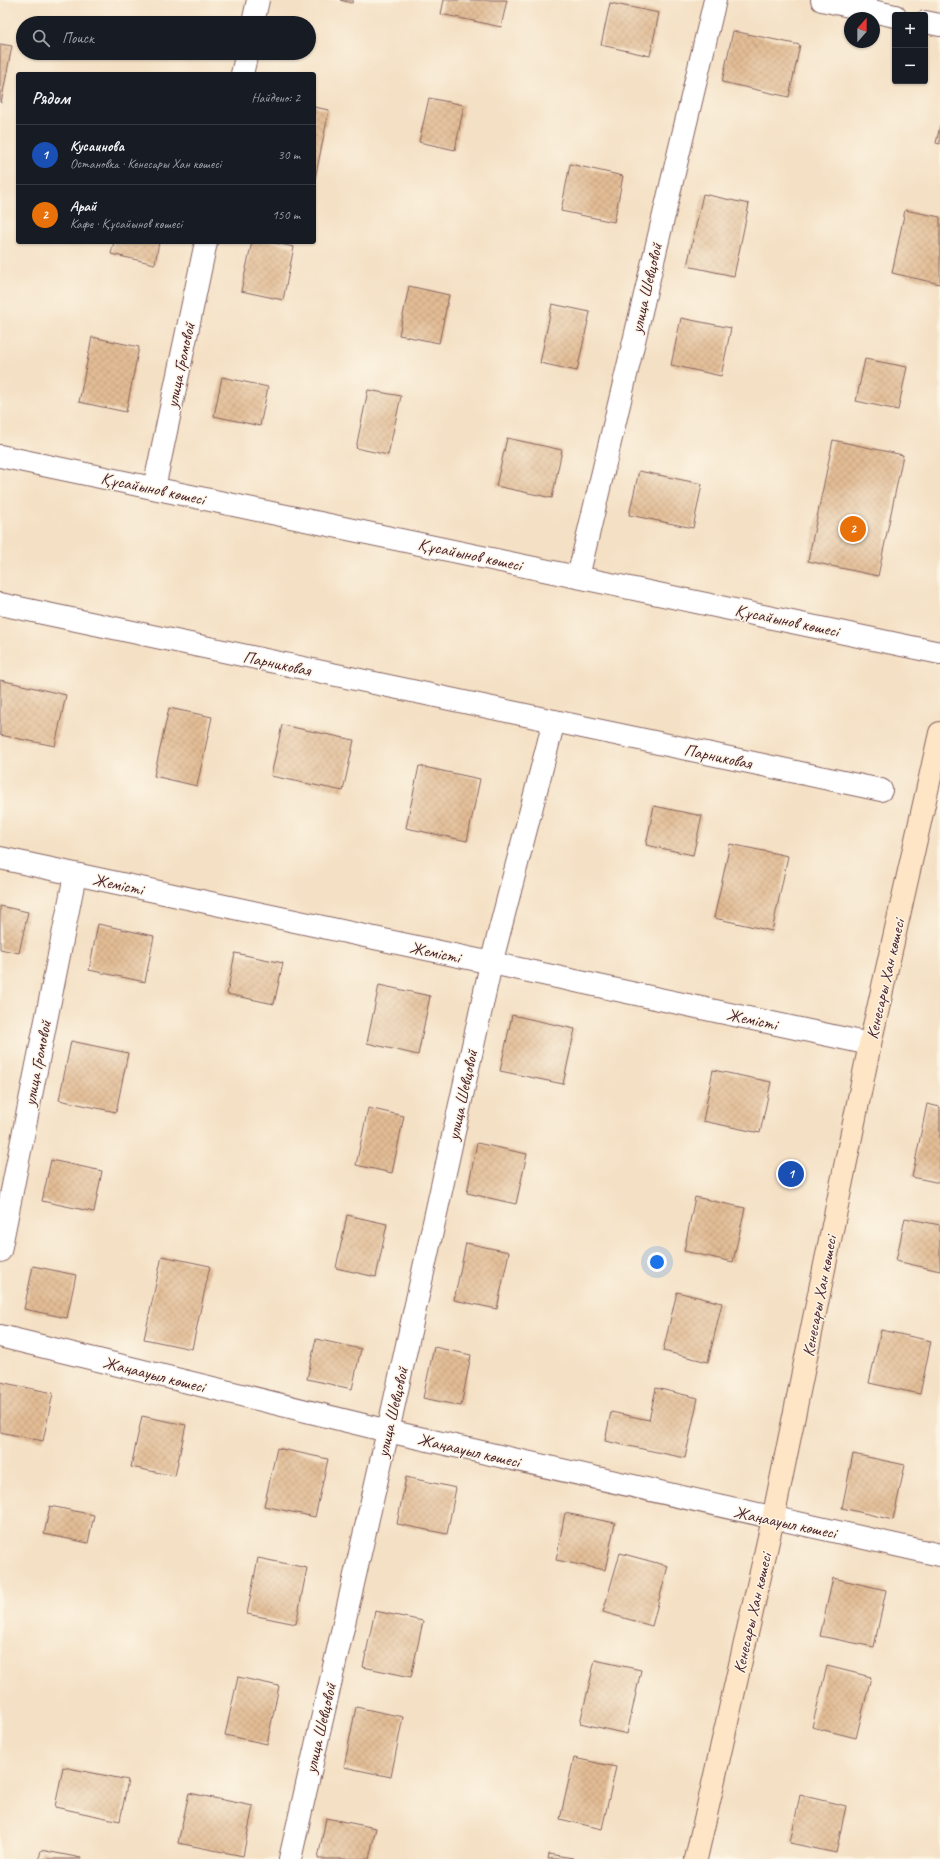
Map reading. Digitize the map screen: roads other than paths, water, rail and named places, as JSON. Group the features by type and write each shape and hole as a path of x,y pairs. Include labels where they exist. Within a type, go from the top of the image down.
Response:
{"main road":[{"name":"Кенесары Хан көшесі","path":"696,1859 773,1519 870,1044 940,733"}],"street":[{"path":"255,16 258,0"},
{"name":"улица Шевцовой","path":"578,577 715,0"},
{"path":"822,0 892,15"},
{"path":"928,23 940,25"},
{"path":"242,72 245,60"},
{"name":"улица Громовой","path":"154,488 206,244"},
{"name":"Құсайынов көшесі","path":"0,456 940,652"},
{"name":"Парниковая","path":"0,604 881,790"},
{"path":"491,964 554,721"},
{"name":"Жемісті","path":"0,858 870,1044"},
{"name":"улица Громовой","path":"0,1251 75,875"},
{"name":"улица Шевцовой","path":"290,1859 388,1432 491,964"},
{"name":"Жаңаауыл көшесі","path":"0,1336 388,1432 940,1555"}],"place":[{"name":"Арай","path":"853,529"},
{"name":"Кусаинова","path":"791,1174"}]}
